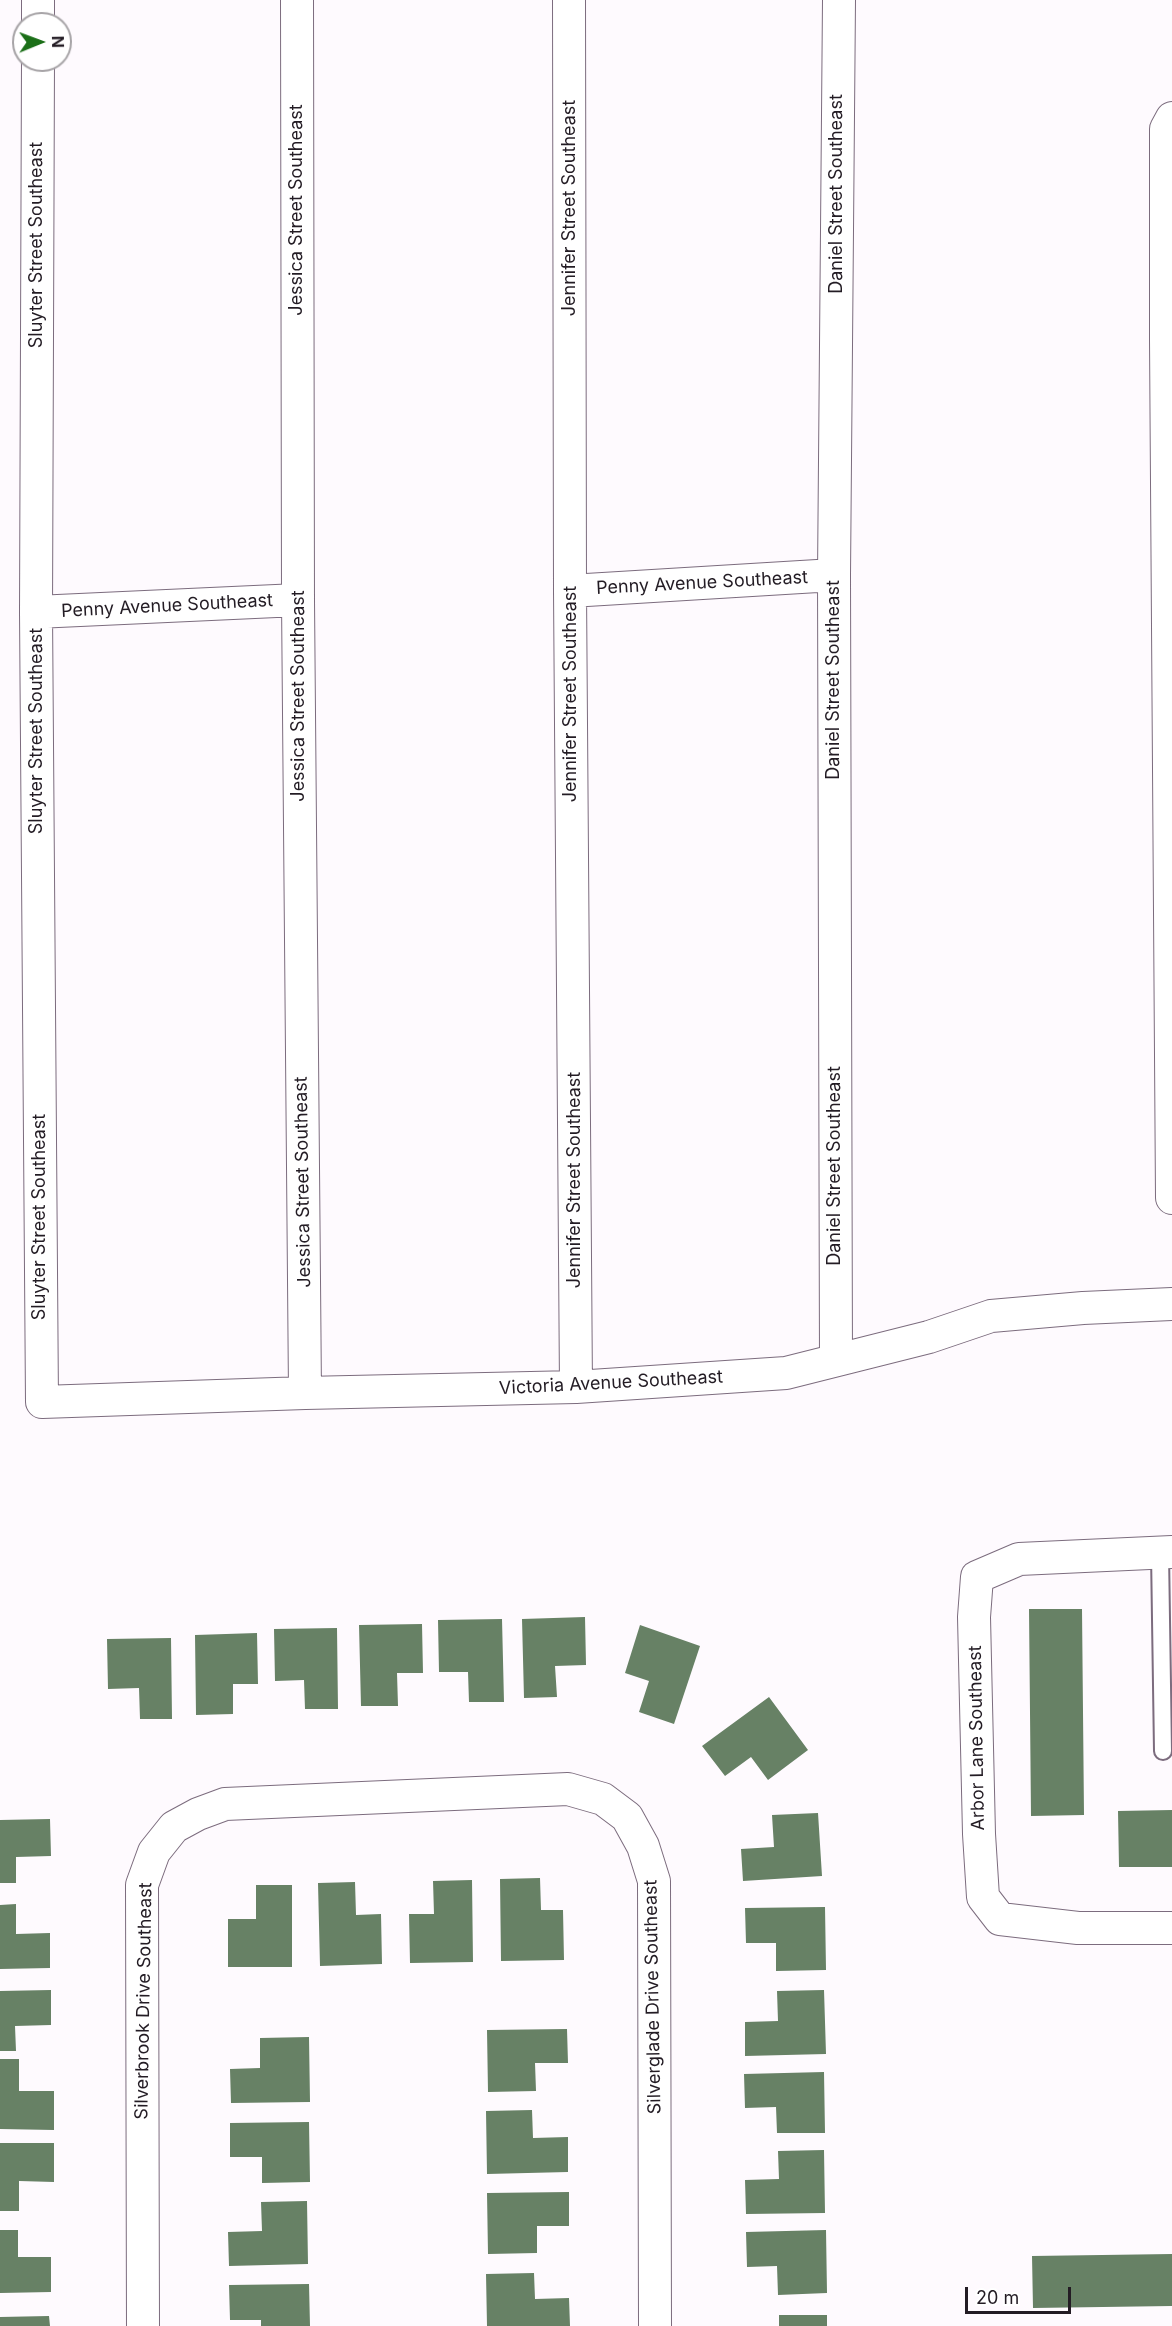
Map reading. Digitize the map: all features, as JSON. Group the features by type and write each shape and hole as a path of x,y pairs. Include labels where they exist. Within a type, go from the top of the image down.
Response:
{"street":[{"name":"Jessica Street Southeast","path":"297,0 298,600 305,1393"},
{"name":"Jennifer Street Southeast","path":"569,0 570,591 576,1387"},
{"name":"Daniel Street Southeast","path":"836,1360 834,575 839,0"},
{"name":"Sluyter Street Southeast","path":"38,72 36,612 42,1402"},
{"path":"1172,118 1166,129 1166,340 1172,1198"},
{"name":"Penny Avenue Southeast","path":"570,591 834,575"},
{"name":"Penny Avenue Southeast","path":"36,612 298,600"},
{"name":"Victoria Avenue Southeast","path":"42,1402 576,1387 786,1373 929,1337 991,1316 1083,1308 1172,1304"},
{"name":"Arbor Lane Southeast","path":"1166,1552 1019,1559 977,1577 974,1617 979,1834 983,1897 1000,1919 1078,1928 1172,1928"},
{"name":"Silverglade Drive Southeast","path":"382,1798 568,1789 603,1798 627,1817 643,1846 654,1881 655,2326"},
{"name":"Silverbrook Drive Southeast","path":"143,2326 142,1885 154,1852 174,1827 198,1814 225,1804 382,1798"}],"lane":[{"path":"1163,1751 1166,1552"}],"building":[{"path":"1029,1609 1082,1609 1084,1815 1031,1816"},
{"path":"585,1617 586,1665 555,1666 557,1697 524,1698 522,1619"},
{"path":"502,1619 504,1702 469,1702 468,1672 439,1672 438,1620"},
{"path":"422,1624 423,1673 397,1673 398,1706 361,1706 359,1625"},
{"path":"640,1625 700,1646 674,1724 639,1712 649,1681 625,1673"},
{"path":"337,1628 338,1709 305,1709 304,1680 275,1681 274,1629"},
{"path":"257,1633 258,1684 233,1684 233,1714 196,1715 195,1635"},
{"path":"171,1638 172,1719 140,1719 139,1688 108,1689 107,1639"},
{"path":"769,1697 808,1750 768,1780 751,1757 725,1776 702,1746"},
{"path":"1172,1810 1172,1867 1119,1867 1118,1811"},
{"path":"818,1813 822,1876 743,1881 741,1849 774,1847 772,1815"},
{"path":"50,1819 51,1856 16,1857 16,1883 0,1883 0,1820"},
{"path":"540,1878 541,1910 563,1910 564,1960 501,1961 500,1879"},
{"path":"472,1880 473,1962 410,1963 409,1914 434,1914 433,1881"},
{"path":"355,1882 356,1915 381,1914 382,1964 320,1966 318,1883"},
{"path":"256,1885 292,1885 292,1967 228,1967 228,1919 256,1919"},
{"path":"16,1904 16,1934 50,1933 50,1968 0,1969 0,1905"},
{"path":"825,1907 826,1970 776,1971 776,1943 746,1943 745,1908"},
{"path":"51,1990 51,2025 15,2026 16,2051 0,2051 0,1991"},
{"path":"824,1990 826,2054 745,2056 745,2022 778,2021 777,1991"},
{"path":"567,2029 568,2063 535,2063 536,2091 488,2092 487,2030"},
{"path":"309,2037 310,2102 231,2103 230,2069 260,2068 260,2038"},
{"path":"0,2059 19,2059 19,2091 54,2091 54,2130 0,2129"},
{"path":"824,2072 825,2133 777,2133 776,2107 745,2108 744,2074"},
{"path":"532,2110 533,2138 568,2137 568,2172 487,2174 486,2111"},
{"path":"309,2122 310,2182 262,2183 262,2157 230,2157 230,2123"},
{"path":"0,2143 54,2143 54,2182 19,2181 19,2211 0,2211"},
{"path":"824,2150 825,2213 746,2214 745,2180 779,2179 778,2151"},
{"path":"569,2192 569,2226 537,2226 537,2253 488,2254 487,2193"},
{"path":"307,2201 308,2264 229,2266 228,2232 262,2231 261,2202"},
{"path":"0,2230 18,2230 18,2257 51,2257 51,2292 0,2293"},
{"path":"826,2230 827,2293 778,2295 777,2266 747,2267 746,2232"},
{"path":"1172,2254 1172,2306 1033,2308 1032,2256"},
{"path":"534,2273 535,2299 569,2298 570,2326 487,2326 486,2274"},
{"path":"309,2284 310,2326 261,2326 261,2320 230,2320 229,2285"},
{"path":"779,2315 827,2315 827,2326 779,2326"},
{"path":"49,2316 50,2326 0,2326 0,2317"}]}
